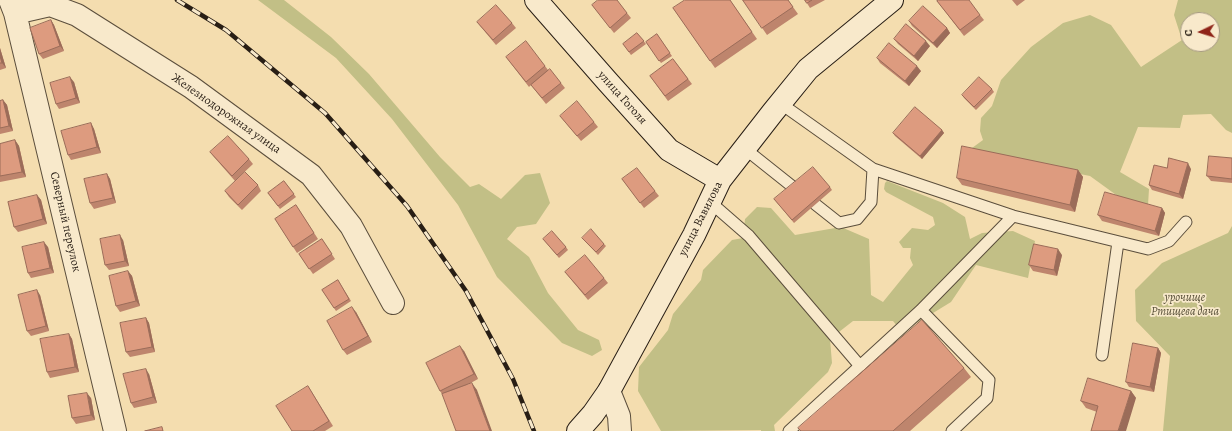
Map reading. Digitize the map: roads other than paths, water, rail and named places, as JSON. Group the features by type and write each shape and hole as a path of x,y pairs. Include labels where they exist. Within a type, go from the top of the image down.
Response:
{"street":[{"name":"улица Гоголя","path":"536,0 607,82 669,150 720,180"},
{"name":"улица Вавилова","path":"578,431 594,414 609,392 694,235 720,180 808,69 892,0"},
{"name":"Железнодорожная улица","path":"13,6 50,5 77,15 191,87 311,175 351,226 393,303"},
{"name":"Северный переулок","path":"13,6 115,431"},
{"path":"609,392 619,416 620,431"}],"lane":[{"path":"780,103 873,169 1013,216 1148,249 1169,241 1186,222"},
{"path":"744,148 793,187"},
{"path":"815,204 839,223 857,219 871,202 873,169"},
{"path":"710,202 750,236 860,366"},
{"path":"789,431 921,310 1013,216"},
{"path":"1102,355 1118,242"},
{"path":"921,310 989,380 987,398 952,431"}],"railway":[{"path":"177,0 226,30 325,113 407,206 466,291 513,379 534,431"}],"park label":[{"name":"урочище Ртищева дача","path":"1185,305"}]}
